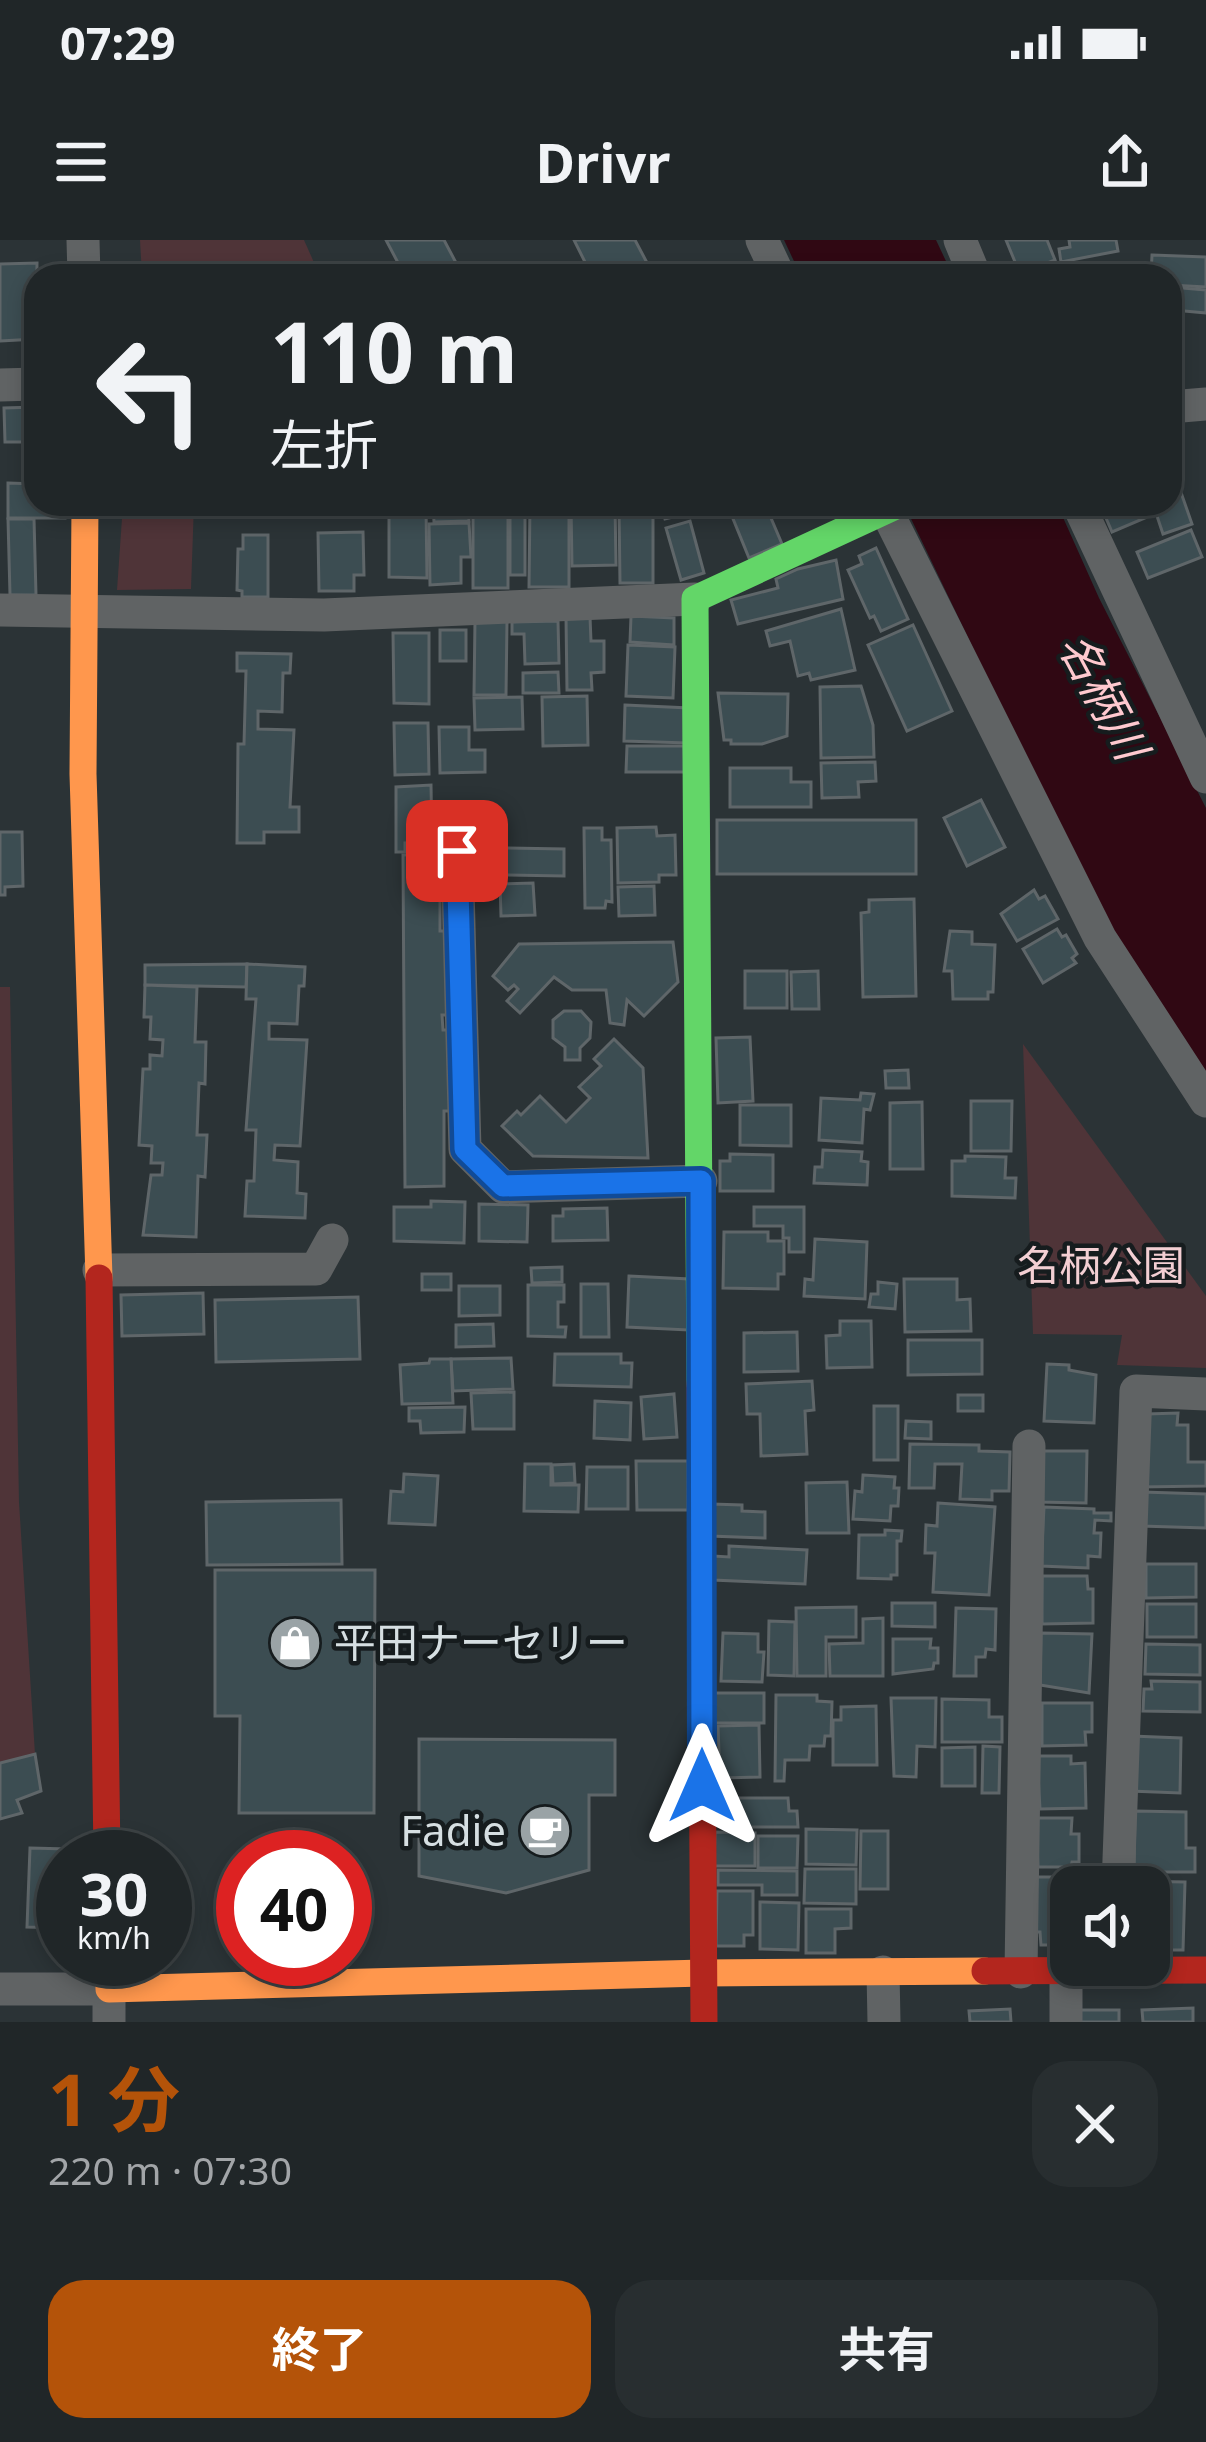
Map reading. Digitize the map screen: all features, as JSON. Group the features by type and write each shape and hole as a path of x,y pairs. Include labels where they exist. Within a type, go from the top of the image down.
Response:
{"street":[{"path":"85,516 82,774 99,1270 107,1830"},
{"path":"821,516 831,538"},
{"path":"0,610 324,615 695,599 872,516"},
{"path":"895,516 1100,938 1206,1101"},
{"path":"1084,516 1206,777"},
{"path":"695,599 704,2022"},
{"path":"457,851 465,1149 503,1186 701,1181"},
{"path":"99,1270 316,1269 332,1240"},
{"path":"1119,1866 1136,1391 1206,1394"},
{"path":"1021,1972 1029,1446"},
{"path":"1170,1969 1206,1970"},
{"path":"883,1972 884,2022"},
{"path":"0,1989 703,1973 1050,1973"},
{"path":"1066,1986 1066,2022"}],"green space":[{"path":"140,240 304,240 315,264 141,264"},
{"path":"122,516 194,516 191,589 117,590"},
{"path":"0,987 10,987 19,1502 35,1754 0,1763"},
{"name":"名柄公園","path":"1023,1044 1206,1296 1206,1368 1117,1365 1122,1335 1033,1334"}],"water":[{"path":"784,240 936,240 947,264 795,264"},
{"name":"名柄川","path":"910,516 1062,516 1206,808 1206,1080 1114,942"}],"building":[{"path":"386,240 444,240 457,264 399,264"},
{"path":"574,240 635,240 648,264 586,264"},
{"path":"1006,240 1047,240 1055,260 1045,264 1016,264"},
{"path":"1069,240 1116,240 1118,251 1061,262 1059,249 1070,247"},
{"path":"1152,255 1206,257 1206,287 1182,286 1182,264 1152,264"},
{"path":"37,263 24,264 24,340 0,341 0,264"},
{"path":"1182,288 1206,290 1206,313 1182,311"},
{"path":"24,407 24,442 5,442 4,408"},
{"path":"8,483 24,484 24,516 65,516 65,518 8,518"},
{"path":"1182,495 1192,524 1163,534 1157,516 1182,516"},
{"path":"389,516 426,516 427,578 389,577"},
{"path":"434,516 469,516 469,521 434,522"},
{"path":"473,516 508,516 508,588 473,588"},
{"path":"510,516 525,516 525,575 510,575"},
{"path":"530,516 569,516 569,587 529,587"},
{"path":"571,516 615,516 616,565 572,566"},
{"path":"619,516 653,516 653,583 620,583"},
{"path":"732,516 770,516 782,544 749,558"},
{"path":"1105,516 1144,516 1145,518 1112,532"},
{"path":"8,519 34,519 36,595 10,595"},
{"path":"690,521 704,573 681,580 666,528"},
{"path":"469,523 471,557 461,557 461,583 430,585 429,524"},
{"path":"1191,530 1202,557 1148,578 1137,552"},
{"path":"363,532 364,575 354,575 354,591 319,591 318,533"},
{"path":"243,535 268,535 268,597 242,597 237,590"},
{"path":"876,548 908,619 881,631 848,570 862,564 859,556"},
{"path":"836,560 843,599 738,624 731,600 778,588 776,579"},
{"path":"841,609 855,670 811,680 809,673 798,676 790,641 770,646 766,631"},
{"path":"631,616 674,618 674,645 630,642"},
{"path":"566,617 590,617 591,641 604,641 604,672 591,673 592,690 567,690"},
{"path":"475,620 507,621 506,695 474,695"},
{"path":"558,621 559,663 525,664 524,634 512,634 512,622"},
{"path":"913,625 952,711 907,731 868,645"},
{"path":"440,630 466,630 466,661 440,661"},
{"path":"393,633 429,633 429,704 394,703"},
{"path":"628,645 675,647 673,698 626,696"},
{"path":"237,653 291,654 290,673 283,673 282,712 258,711 258,729 294,730 290,807 299,807 299,832 264,832 264,843 237,843 238,744 244,744 246,671 237,671"},
{"path":"558,672 559,693 523,693 523,673"},
{"path":"861,686 873,725 874,757 821,758 820,687"},
{"path":"718,693 788,694 787,736 762,744 724,740"},
{"path":"587,696 588,745 543,746 542,697"},
{"path":"522,697 523,729 475,730 474,698"},
{"path":"625,705 689,708 688,743 624,741"},
{"path":"394,723 428,723 429,774 395,775"},
{"path":"439,727 469,727 469,750 485,750 485,772 440,773"},
{"path":"627,746 684,746 685,772 626,772"},
{"path":"875,762 876,781 858,782 859,797 822,798 821,763"},
{"path":"730,768 791,768 791,782 811,782 811,807 730,807"},
{"path":"431,785 432,842 405,843 405,852 396,852 396,787"},
{"path":"981,800 1005,847 967,866 944,818"},
{"path":"717,820 916,820 916,874 717,874"},
{"path":"656,827 657,836 675,835 676,875 659,875 659,882 618,883 617,828"},
{"path":"584,828 602,828 602,840 611,840 612,902 606,901 605,908 585,908"},
{"path":"0,832 22,832 23,886 5,887 5,895 0,895"},
{"path":"506,848 564,849 564,876 506,875"},
{"path":"440,854 440,931 456,931 456,1015 442,1015 443,1030 453,1030 454,1111 444,1111 444,1186 405,1187 403,855"},
{"path":"533,883 535,915 501,916 500,884"},
{"path":"654,886 655,915 619,916 618,887"},
{"path":"1034,890 1039,899 1045,896 1058,919 1017,941 1001,914"},
{"path":"914,899 916,996 863,997 861,913 869,912 869,900"},
{"path":"1057,929 1077,954 1072,958 1076,963 1043,983 1023,949"},
{"path":"950,931 972,932 972,944 995,945 993,992 988,992 988,999 953,999 952,971 944,971"},
{"path":"673,942 678,982 644,1016 627,1000 624,1025 610,1023 606,990 572,990 554,977 520,1013 507,1001 518,989 514,985 508,990 493,976 519,944"},
{"path":"247,964 246,987 145,985 145,965"},
{"path":"247,964 305,967 297,1024 269,1023 269,1039 307,1040 300,1146 275,1145 274,1160 298,1162 297,1193 306,1194 305,1218 245,1216 247,1181 254,1181 256,1130 246,1130 256,999 246,999"},
{"path":"745,971 787,971 787,1008 745,1008"},
{"path":"818,971 819,1009 792,1009 791,972"},
{"path":"145,985 197,987 195,1042 206,1042 197,1135 207,1135 205,1177 198,1176 196,1237 143,1235 151,1175 162,1175 163,1163 151,1163 152,1146 139,1145 143,1069 150,1069 150,1055 162,1056 163,1040 150,1039 151,1017 144,1017"},
{"path":"564,1011 581,1011 591,1022 580,1060 565,1060 565,1047 553,1038 553,1020"},
{"path":"750,1037 753,1101 718,1103 716,1038"},
{"path":"614,1039 643,1068 648,1158 533,1156 502,1126 540,1096 566,1122 590,1098 579,1087 601,1066 594,1059"},
{"path":"908,1070 909,1088 886,1088 885,1071"},
{"path":"861,1093 874,1094 870,1110 864,1109 862,1143 819,1140 821,1098 860,1100"},
{"path":"971,1101 1012,1101 1011,1151 971,1151"},
{"path":"922,1102 923,1169 890,1169 890,1103"},
{"path":"740,1105 791,1105 791,1146 740,1145"},
{"path":"823,1150 862,1152 861,1161 868,1162 867,1185 814,1183"},
{"path":"730,1154 773,1155 773,1191 720,1191 720,1161 730,1161"},
{"path":"965,1156 1006,1157 1005,1178 1016,1178 1015,1198 952,1196 952,1161 965,1161"},
{"path":"431,1201 465,1202 464,1243 394,1241 394,1207 431,1207"},
{"path":"479,1204 528,1205 527,1242 479,1241"},
{"path":"754,1207 804,1207 804,1252 789,1252 783,1226 754,1226"},
{"path":"607,1208 608,1240 553,1241 553,1216 563,1216 563,1209"},
{"path":"724,1232 768,1232 768,1241 784,1241 784,1274 778,1274 778,1289 723,1288"},
{"path":"815,1239 867,1242 865,1299 804,1296 805,1279 813,1280"},
{"path":"562,1267 562,1282 532,1283 531,1268"},
{"path":"422,1274 451,1274 451,1290 422,1290"},
{"path":"629,1276 689,1279 688,1330 627,1327"},
{"path":"904,1279 957,1279 957,1300 970,1299 971,1331 905,1332"},
{"path":"878,1282 897,1284 895,1309 869,1307 871,1294 878,1294"},
{"path":"581,1284 608,1284 609,1337 581,1337"},
{"path":"528,1285 564,1285 558,1327 566,1327 565,1337 528,1336"},
{"path":"459,1286 500,1286 500,1315 459,1316"},
{"path":"203,1293 204,1334 122,1336 121,1295"},
{"path":"358,1297 360,1359 216,1362 215,1300"},
{"path":"840,1321 871,1321 872,1367 827,1368 826,1336 840,1335"},
{"path":"493,1324 494,1346 456,1347 456,1325"},
{"path":"797,1332 798,1371 744,1372 744,1333"},
{"path":"908,1340 982,1340 982,1374 908,1375"},
{"path":"555,1354 621,1354 621,1363 632,1363 631,1387 554,1385"},
{"path":"511,1358 513,1389 453,1391 451,1359"},
{"path":"430,1359 451,1359 453,1403 402,1404 400,1365 429,1363"},
{"path":"1047,1364 1069,1365 1069,1370 1096,1375 1094,1423 1044,1421"},
{"path":"812,1381 814,1410 805,1411 807,1454 761,1456 760,1414 747,1414 746,1384"},
{"path":"514,1392 514,1429 473,1429 471,1393"},
{"path":"674,1394 677,1437 644,1439 641,1397"},
{"path":"958,1395 983,1395 983,1411 958,1411"},
{"path":"595,1401 631,1403 630,1440 594,1438"},
{"path":"874,1406 898,1406 898,1460 874,1460"},
{"path":"465,1407 464,1432 421,1433 420,1421 409,1421 409,1408"},
{"path":"1178,1413 1177,1425 1188,1425 1188,1462 1206,1462 1206,1486 1140,1487 1147,1414"},
{"path":"906,1421 931,1422 931,1439 905,1438"},
{"path":"910,1444 979,1445 979,1451 1010,1452 1009,1491 992,1491 992,1500 960,1499 962,1464 935,1464 934,1488 909,1488"},
{"path":"1039,1451 1087,1451 1086,1503 1038,1502"},
{"path":"636,1461 688,1461 688,1510 637,1510"},
{"path":"525,1464 551,1464 551,1485 579,1485 578,1512 524,1511"},
{"path":"574,1464 575,1483 553,1484 552,1465"},
{"path":"587,1467 628,1467 628,1509 586,1509"},
{"path":"404,1474 438,1476 435,1525 389,1523 391,1491 403,1492"},
{"path":"863,1475 895,1477 898,1506 891,1506 890,1521 853,1519 855,1491 862,1492"},
{"path":"847,1482 849,1533 807,1533 806,1483"},
{"path":"1142,1492 1206,1494 1206,1528 1141,1526"},
{"path":"341,1500 342,1564 207,1565 206,1502"},
{"path":"938,1503 995,1507 989,1595 933,1592 935,1553 925,1553 926,1525 937,1526"},
{"path":"711,1504 765,1512 765,1538 710,1536"},
{"path":"1044,1507 1111,1513 1111,1521 1095,1520 1094,1533 1101,1533 1100,1557 1088,1556 1088,1568 1041,1566"},
{"path":"885,1530 902,1531 897,1541 897,1575 858,1578 859,1535 885,1535"},
{"path":"729,1546 807,1550 805,1584 713,1580 714,1556 729,1557"},
{"path":"1146,1564 1196,1564 1196,1597 1146,1598"},
{"name":"平田ナーセリー","path":"215,1570 375,1570 374,1813 239,1813 240,1716 215,1716"},
{"path":"1042,1576 1087,1576 1088,1589 1093,1589 1093,1623 1042,1624"},
{"path":"892,1603 935,1603 935,1627 892,1626"},
{"path":"1147,1604 1196,1604 1196,1637 1147,1637"},
{"path":"856,1607 856,1637 826,1637 826,1676 797,1676 796,1608"},
{"path":"956,1608 996,1609 995,1650 986,1649 985,1657 976,1657 976,1676 954,1676"},
{"path":"883,1618 883,1676 830,1676 829,1644 863,1643 863,1619"},
{"path":"769,1621 795,1622 794,1676 768,1675"},
{"path":"723,1633 758,1634 758,1652 764,1652 762,1682 721,1681"},
{"path":"1041,1633 1092,1634 1089,1693 1040,1685"},
{"path":"893,1639 931,1639 930,1648 938,1648 938,1663 933,1669 893,1674"},
{"path":"1146,1644 1200,1645 1200,1675 1145,1674"},
{"path":"1151,1681 1200,1682 1200,1712 1143,1711 1144,1689 1152,1689"},
{"path":"713,1693 764,1693 764,1723 713,1723"},
{"path":"776,1695 817,1695 817,1701 832,1702 831,1736 825,1736 824,1746 810,1746 809,1760 785,1760 784,1781 775,1781"},
{"path":"891,1698 936,1698 935,1747 917,1746 916,1777 894,1776"},
{"path":"942,1699 989,1700 989,1717 1002,1717 1002,1742 942,1742"},
{"path":"1042,1703 1092,1703 1092,1732 1085,1732 1086,1745 1042,1746"},
{"path":"876,1706 877,1765 833,1765 833,1720 841,1720 841,1707"},
{"path":"759,1725 760,1777 720,1778 718,1726"},
{"path":"1131,1736 1181,1738 1180,1793 1130,1791"},
{"path":"419,1739 615,1740 615,1795 589,1795 589,1870 506,1893 419,1876"},
{"path":"983,1746 1000,1747 999,1793 982,1793"},
{"path":"975,1747 975,1786 942,1786 942,1748"},
{"path":"35,1754 41,1791 17,1800 22,1813 0,1819 0,1763"},
{"path":"1037,1756 1071,1756 1071,1764 1085,1763 1086,1808 1040,1809"},
{"path":"736,1798 788,1798 789,1811 797,1811 798,1827 735,1827"},
{"path":"1135,1811 1186,1812 1186,1848 1195,1848 1195,1872 1134,1866"},
{"path":"1036,1818 1072,1818 1071,1834 1079,1834 1079,1862 1038,1867"},
{"path":"806,1829 857,1830 856,1865 806,1864"},
{"path":"861,1831 888,1831 888,1889 860,1889"},
{"path":"715,1832 755,1833 755,1866 714,1866"},
{"path":"758,1836 798,1836 797,1868 758,1868"},
{"path":"30,1848 36,1848 36,1927 27,1927"},
{"path":"805,1869 856,1869 856,1904 804,1903"},
{"path":"718,1870 797,1871 797,1895 762,1895 762,1885 718,1885"},
{"path":"1034,1877 1050,1877 1050,1945 1041,1945 1040,1932 1034,1932"},
{"path":"1170,1882 1185,1882 1183,1950 1170,1950"},
{"path":"717,1891 753,1891 753,1935 744,1935 744,1946 716,1946"},
{"path":"760,1902 799,1903 798,1950 760,1949"},
{"path":"806,1909 851,1909 851,1928 835,1929 835,1953 806,1953"},
{"path":"1193,2008 1193,2022 1143,2022 1142,2010"},
{"path":"1010,2009 1011,2022 970,2022 969,2011"},
{"path":"1074,2010 1119,2010 1119,2022 1074,2022"}],"traffic: fast":[{"path":"700,1384 695,599 874,516"}],"traffic: slow":[{"path":"85,516 83,774 99,1278"},
{"path":"109,1986 985,1971"}],"traffic: jam":[{"path":"99,1278 107,1830"},
{"path":"700,1384 704,2022"},
{"path":"985,1971 1206,1970"}],"place":[{"name":"平田ナーセリー","path":"295,1643"},
{"name":"Fadie","path":"545,1831"}],"route":[{"path":"457,851 465,1149 503,1186 701,1181 702,1786"}]}
